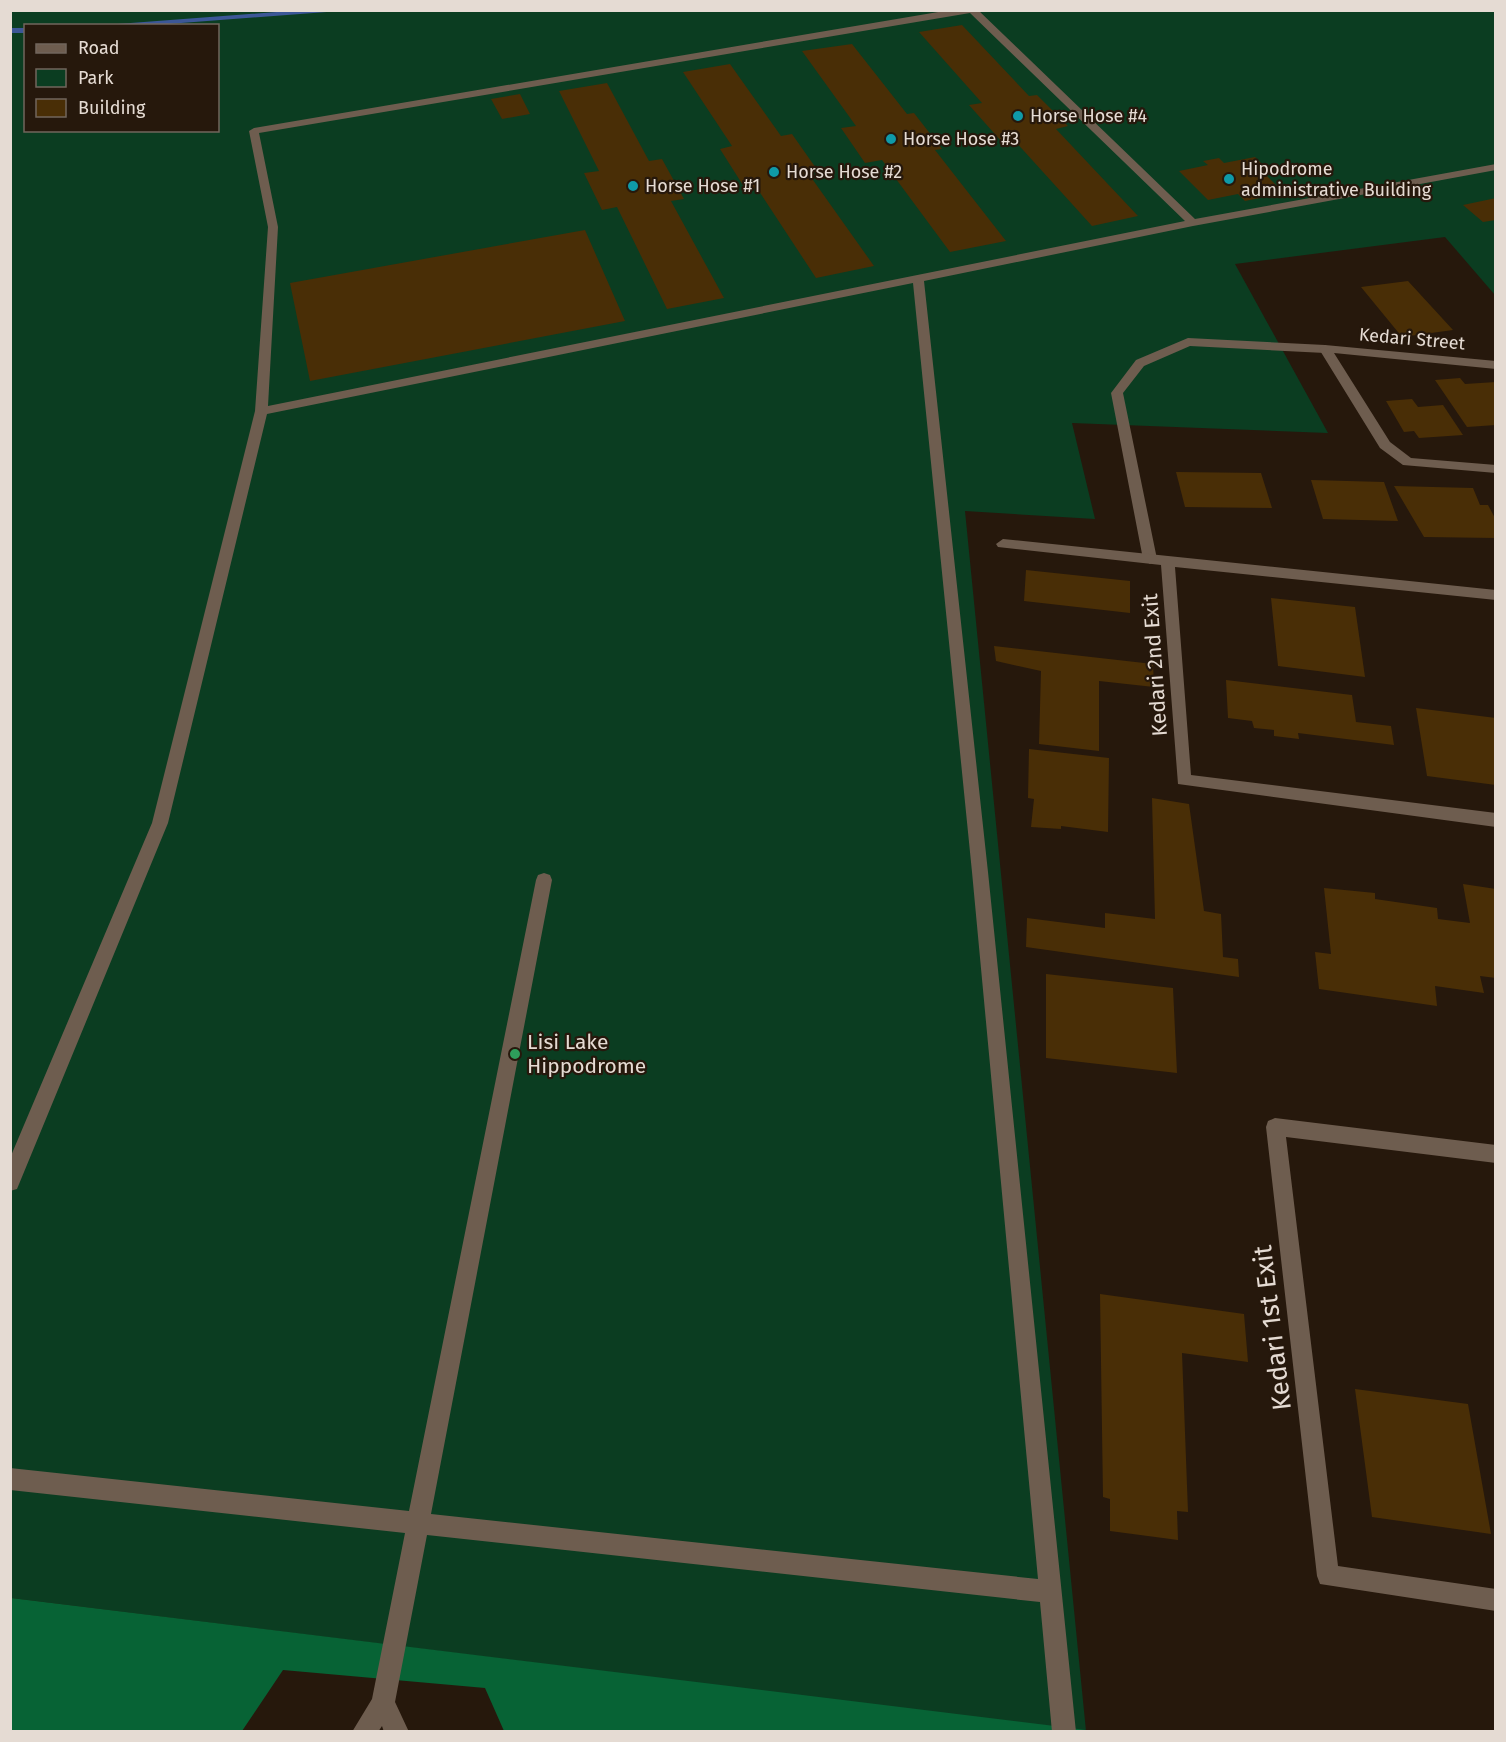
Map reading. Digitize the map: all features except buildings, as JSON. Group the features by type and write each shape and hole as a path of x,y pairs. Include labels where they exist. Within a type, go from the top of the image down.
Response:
{"street":[{"path":"10,1182 160,823 261,411 273,227 254,131 971,10 1193,223"},
{"path":"261,411 1193,223 1496,167"},
{"path":"918,278 983,903 1064,1731"},
{"name":"Kedari Street","path":"1150,559 1117,393 1140,363 1188,342 1324,349 1496,365"},
{"path":"1324,349 1385,445 1408,462 1496,469"},
{"path":"1004,544 1496,595"},
{"name":"Kedari 2nd Exit","path":"1168,561 1184,780 1496,820"},
{"path":"364,1731 383,1703 544,880"},
{"name":"Kedari 1st Exit","path":"1496,1154 1275,1127 1328,1575 1496,1600"},
{"path":"10,1479 1049,1592"},
{"path":"383,1703 397,1731"}],"green space":[{"name":"Lisi Lake Hippodrome","path":"11,11 1495,11 1495,295 1445,237 1235,264 1328,433 1072,423 1095,519 965,511 1086,1731 11,1598"},
{"path":"11,1598 1093,1731 504,1731 485,1688 283,1670 242,1731 11,1732"}],"waterway":[{"path":"127,24 349,10"},
{"path":"10,31 24,30"}],"place":[{"name":"Horse Hose #4","path":"1018,116"},
{"name":"Horse Hose #3","path":"891,139"},
{"name":"Horse Hose #2","path":"774,172"},
{"name":"Hipodrome administrative Building","path":"1229,179"},
{"name":"Horse Hose #1","path":"633,186"},
{"name":"Lisi Lake Hippodrome","path":"515,1054"}]}
